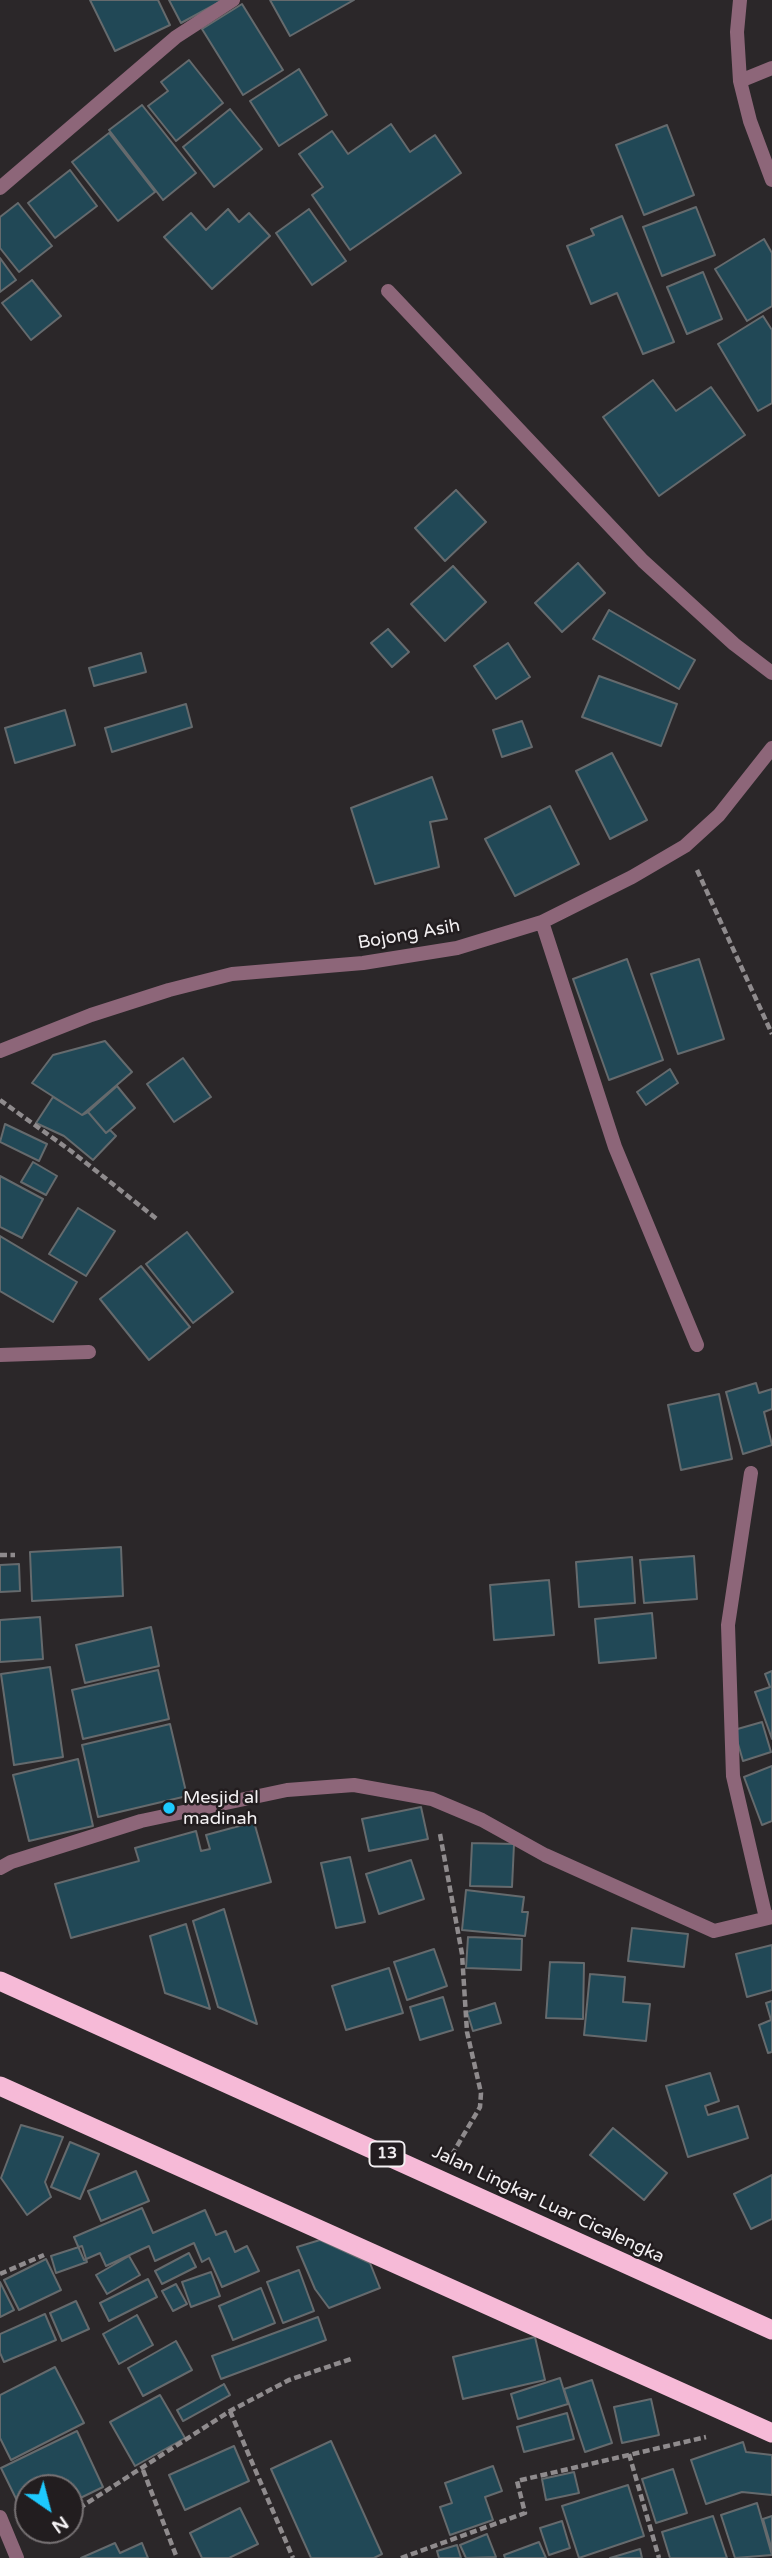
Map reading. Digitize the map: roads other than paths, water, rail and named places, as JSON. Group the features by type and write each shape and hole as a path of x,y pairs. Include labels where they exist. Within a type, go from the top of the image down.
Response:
{"highway":[{"name":"Jalan Lingkar Luar Cicalengka","path":"0,1981 439,2177 772,2330"},
{"path":"0,2087 763,2430"}],"street":[{"path":"0,188 176,37 233,0"},
{"path":"740,0 737,32 740,81 750,121 772,180"},
{"path":"740,81 772,68"},
{"path":"388,291 643,561 734,644 772,673"},
{"name":"Bojong Asih","path":"0,1051 117,1007 232,974 363,964 457,948 542,922 632,877 685,846 719,815 772,748"},
{"path":"542,922 615,1147 697,1345"},
{"path":"0,1355 89,1352"},
{"path":"0,1868 11,1862 141,1821 287,1790 354,1785 432,1799 482,1820 545,1855 713,1931 769,1917 733,1776 728,1625 751,1473"},
{"path":"0,2517 17,2558"}],"place":[{"name":"Mesjid al madinah","path":"169,1808"}]}
